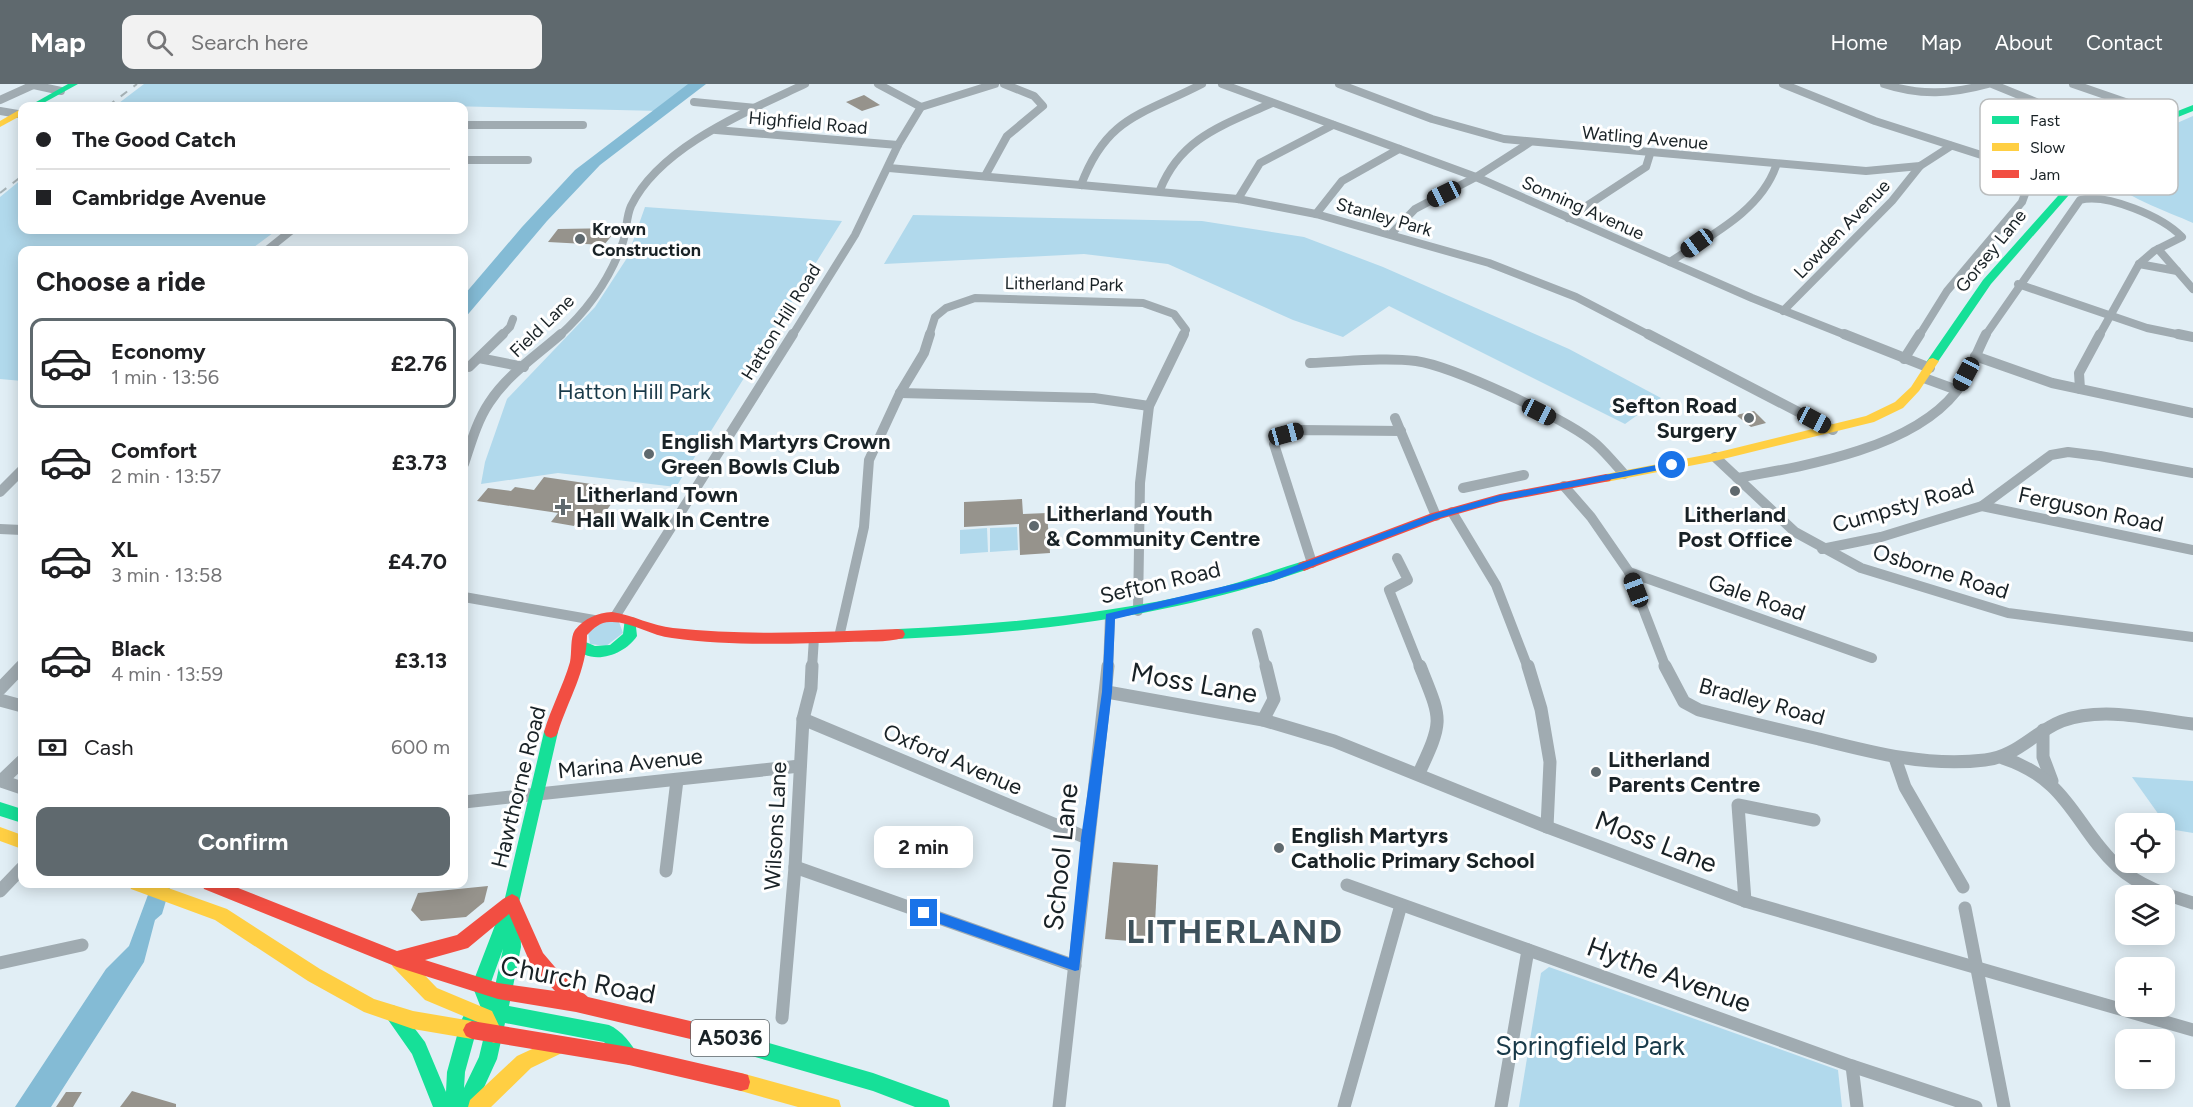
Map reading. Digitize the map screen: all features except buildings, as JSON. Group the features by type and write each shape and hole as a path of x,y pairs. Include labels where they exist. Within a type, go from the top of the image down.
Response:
{"main road":[{"path":"40,102 74,84"},
{"name":"Gorsey Lane","path":"2178,112 2193,108"},
{"path":"0,124 18,114"},
{"name":"Gorsey Lane","path":"1644,470 1715,457 1833,430 1870,419 1899,405 1927,373 1959,320 1987,282 2062,195"},
{"name":"Sefton Road","path":"668,633 761,640 956,632 1110,617 1269,579 1436,516 1500,498 1644,470"},
{"path":"630,622 632,631 626,641 616,649 602,653 589,651 581,645 583,629 594,620 616,615 630,622 668,633"},
{"path":"626,641 668,633"},
{"name":"Hawthorne Road","path":"454,1107 456,1072 481,985 512,902 557,708 570,684 581,645"},
{"name":"Hawthorne Road","path":"570,684 602,653"},
{"path":"0,809 18,815"},
{"path":"0,834 18,841"},
{"name":"A5036","path":"148,888 221,914 314,975 370,1006 413,1020 629,1056 795,1095 832,1107"},
{"name":"Church Road","path":"222,888 397,959 481,985 584,1005 767,1048 941,1107"},
{"path":"494,1034 486,1017 474,1010 431,994 397,959 462,942 512,902 522,918 531,949 540,963 584,1005"},
{"name":"Hawthorne Road","path":"465,1107 488,1059 494,1034 512,947 512,902"},
{"path":"481,985 487,1002 499,1012 609,1034 629,1056"},
{"path":"391,1012 419,1048 442,1107"},
{"path":"477,1107 524,1062 560,1045"}],"street":[{"path":"0,100 31,84 61,91"},
{"name":"Field Lane","path":"468,454 486,409 524,367 579,316 602,285 617,260 632,206 650,180 683,151 716,130 806,84"},
{"path":"878,84 921,107 991,84"},
{"path":"985,176 990,163 1007,136 1043,106 1034,96 1004,84"},
{"path":"1082,185 1090,158 1117,127 1131,116 1202,84"},
{"name":"Sonning Avenue","path":"1222,84 1476,177 1783,311 1904,359 1927,373"},
{"name":"Watling Avenue","path":"1339,84 1453,126 1501,140 1529,143 1776,166 1866,171 1920,166 1951,146"},
{"path":"1783,84 1875,121 1980,155"},
{"path":"1884,84 1911,93 1935,95 1990,84 2028,99"},
{"path":"2075,84 2118,99"},
{"path":"694,102 756,108"},
{"path":"1160,190 1165,171 1174,158 1191,143 1272,103"},
{"name":"Hatton Hill Road","path":"616,615 855,235 898,145 921,107"},
{"path":"0,111 18,113"},
{"path":"468,124 583,125"},
{"path":"1238,199 1260,163 1333,125"},
{"name":"Highfield Road","path":"716,130 898,145"},
{"path":"1391,234 1415,209 1476,177 1529,143"},
{"path":"1316,214 1342,181 1399,149"},
{"path":"1568,218 1646,167 1650,161 1650,154"},
{"path":"468,160 528,160"},
{"path":"1670,262 1746,209 1771,182 1776,166"},
{"name":"Lowden Avenue","path":"1783,311 1892,201 1920,166"},
{"name":"Stanley Park","path":"889,168 1160,190 1238,199 1316,214 1391,234 1489,263 1576,297 1833,430"},
{"path":"1904,359 1947,291 2022,202 2025,195"},
{"name":"Gorsey Lane","path":"1737,478 1791,469 1878,443 1942,407 1957,390 1990,326 2018,284 2080,200 2094,196 2110,200 2150,217 2181,235 2179,240 2158,249"},
{"path":"272,246 287,234"},
{"path":"2080,389 2079,373 2139,264 2158,249 2193,289"},
{"path":"2139,264 2178,272"},
{"path":"2018,284 2162,332 2193,338"},
{"name":"Litherland Park","path":"839,637 864,527 869,460 900,393 924,353 935,317 962,300 975,298 1143,303 1158,305 1172,311 1183,320 1186,330 1149,406 1140,483 1138,611"},
{"path":"469,367 510,327 513,319"},
{"path":"1976,356 2052,383 2193,413"},
{"path":"479,358 524,367"},
{"path":"1311,363 1414,361 1435,365 1500,392 1579,432 1595,443 1624,474"},
{"path":"1927,373 1957,390"},
{"path":"900,393 1094,398 1149,406"},
{"path":"1395,418 1436,516"},
{"path":"1312,563 1276,458 1274,444 1286,434 1301,430 1401,431"},
{"name":"Cumpsty Road","path":"1822,549 1881,537 1982,506 2051,455 2068,452 2100,456 2193,473"},
{"name":"Osborne Road","path":"1715,457 1795,532 1822,549 1861,568 2008,613 2054,621 2193,637"},
{"path":"0,492 18,474"},
{"path":"1463,488 1524,475"},
{"path":"1488,483 1500,498"},
{"name":"Bradley Road","path":"1564,486 1591,517 1629,572 1671,682 1684,702 1699,710 1895,758"},
{"name":"Ferguson Road","path":"1982,506 2193,550"},
{"path":"1452,512 1496,585 1541,709 1550,762 1546,827"},
{"path":"0,529 18,530"},
{"path":"1397,558 1408,580 1389,590 1437,710 1438,732 1419,773"},
{"name":"Gale Road","path":"1629,572 1872,658"},
{"path":"468,598 594,620"},
{"name":"School Lane","path":"1056,1106 1075,966 1087,838 1107,692 1110,617"},
{"path":"1257,633 1274,699 1263,720"},
{"name":"Wilsons Lane","path":"782,1018 795,867 803,719 811,688 814,638"},
{"path":"0,689 18,670"},
{"name":"Moss Lane","path":"1107,692 1263,720 1334,741 1419,773 1546,827 1745,901 1975,965 2193,1030"},
{"path":"0,700 18,705"},
{"path":"2003,758 2043,730 2072,718 2104,715 2193,724"},
{"name":"Oxford Avenue","path":"803,719 1087,838"},
{"path":"2043,730 2040,748 2043,764 2054,784 2117,866 2137,882 2163,895 2193,903"},
{"path":"1963,887 1905,787 1895,758 1927,762 2003,758 2019,762 2054,784"},
{"path":"18,764 1,782 18,787"},
{"name":"Marina Avenue","path":"468,802 800,766"},
{"path":"666,871 676,780"},
{"path":"1745,901 1738,805 1814,820"},
{"path":"795,867 1075,966"},
{"path":"0,891 18,872"},
{"name":"Hythe Avenue","path":"1347,885 1852,1066 1976,1107"},
{"path":"1344,1107 1401,905"},
{"path":"1965,908 2004,1107"},
{"path":"0,963 82,945"},
{"path":"1502,1107 1528,950"},
{"path":"1852,1066 1857,1107"}],"green space":[{"path":"144,84 697,84 661,111 468,106 468,102 120,102"},
{"path":"2193,116 2193,223 2130,195 2178,195 2178,123"},
{"path":"18,182 18,234 272,234 255,246 18,246 18,381 0,379 0,197"},
{"name":"Hatton Hill Park","path":"645,207 842,221 676,487 558,473 481,484 485,462 507,399 595,307 627,258"},
{"path":"913,215 1202,221 1304,237 1383,267 1569,349 1661,398 1625,424 1389,306 1343,337 1293,320 1168,264 1084,254 884,264"},
{"path":"1017,527 1018,550 990,552 990,528"},
{"path":"987,528 988,552 960,554 960,530"},
{"path":"609,620 619,622 623,633 606,646 590,644 588,632"},
{"path":"2132,777 2193,781 2193,833 2175,830 2175,813 2158,813"},
{"name":"Springfield Park","path":"1549,967 1838,1070 1842,1107 1519,1107 1541,973"}],"shaded area":[{"path":"688,84 706,84 600,165 547,221 468,314 468,290 575,170"},
{"path":"151,888 170,888 162,914 155,920 144,962 51,1107 15,1107 106,969 129,946"}],"railway":[{"path":"113,102 137,84"},
{"path":"0,193 18,179"}],"traffic: fast":[{"path":"40,102 74,84"},
{"path":"2178,114 2193,108"},
{"path":"1933,361 1987,282 2064,195"},
{"path":"898,634 1001,628 1104,616 1205,596 1304,566"},
{"path":"581,645 593,652 613,650 630,636 630,622"},
{"path":"551,732 512,902 481,985 487,1002 499,1013 609,1034 629,1056"},
{"path":"0,809 18,815"},
{"path":"503,991 512,947 512,912"},
{"path":"465,1107 488,1059 503,991"},
{"path":"393,1014 419,1048 442,1107"},
{"path":"454,1107 456,1072 470,1021"},
{"path":"703,1033 873,1082 941,1107"}],"traffic: slow":[{"path":"0,124 18,114"},
{"path":"1606,478 1715,457 1870,419 1899,405 1915,389 1933,361"},
{"path":"0,834 18,841"},
{"path":"148,888 221,914 314,975 370,1006 413,1020 472,1030"},
{"path":"399,961 431,994 486,1017 494,1034"},
{"path":"477,1107 524,1062 558,1046"},
{"path":"741,1082 832,1107"}],"traffic: jam":[{"path":"1304,566 1436,516 1500,498 1606,478"},
{"path":"551,732 578,659 580,634 590,623 601,618 623,618 659,631 699,636 813,638 898,634"},
{"path":"220,888 397,959 498,991 576,1003 703,1033"},
{"path":"512,902 537,959 554,979 582,1003"},
{"path":"397,959 462,942 509,904"},
{"path":"472,1030 629,1056 741,1082"}],"place":[{"name":"Krown Construction","path":"580,239"},
{"name":"Sefton Road Surgery","path":"1749,418"},
{"name":"English Martyrs Crown Green Bowls Club","path":"649,454"},
{"name":"Litherland Post Office","path":"1735,491"},
{"name":"Litherland Town Hall Walk In Centre","path":"563,507"},
{"name":"Litherland Youth & Community Centre","path":"1034,526"},
{"name":"Litherland Parents Centre","path":"1596,772"},
{"name":"English Martyrs Catholic Primary School","path":"1279,848"}],"district":[{"name":"LITHERLAND","path":"1235,931"}],"route":[{"path":"924,913 1075,966 1087,838 1107,692 1110,617 1269,579 1436,516 1500,498 1672,465"}]}
